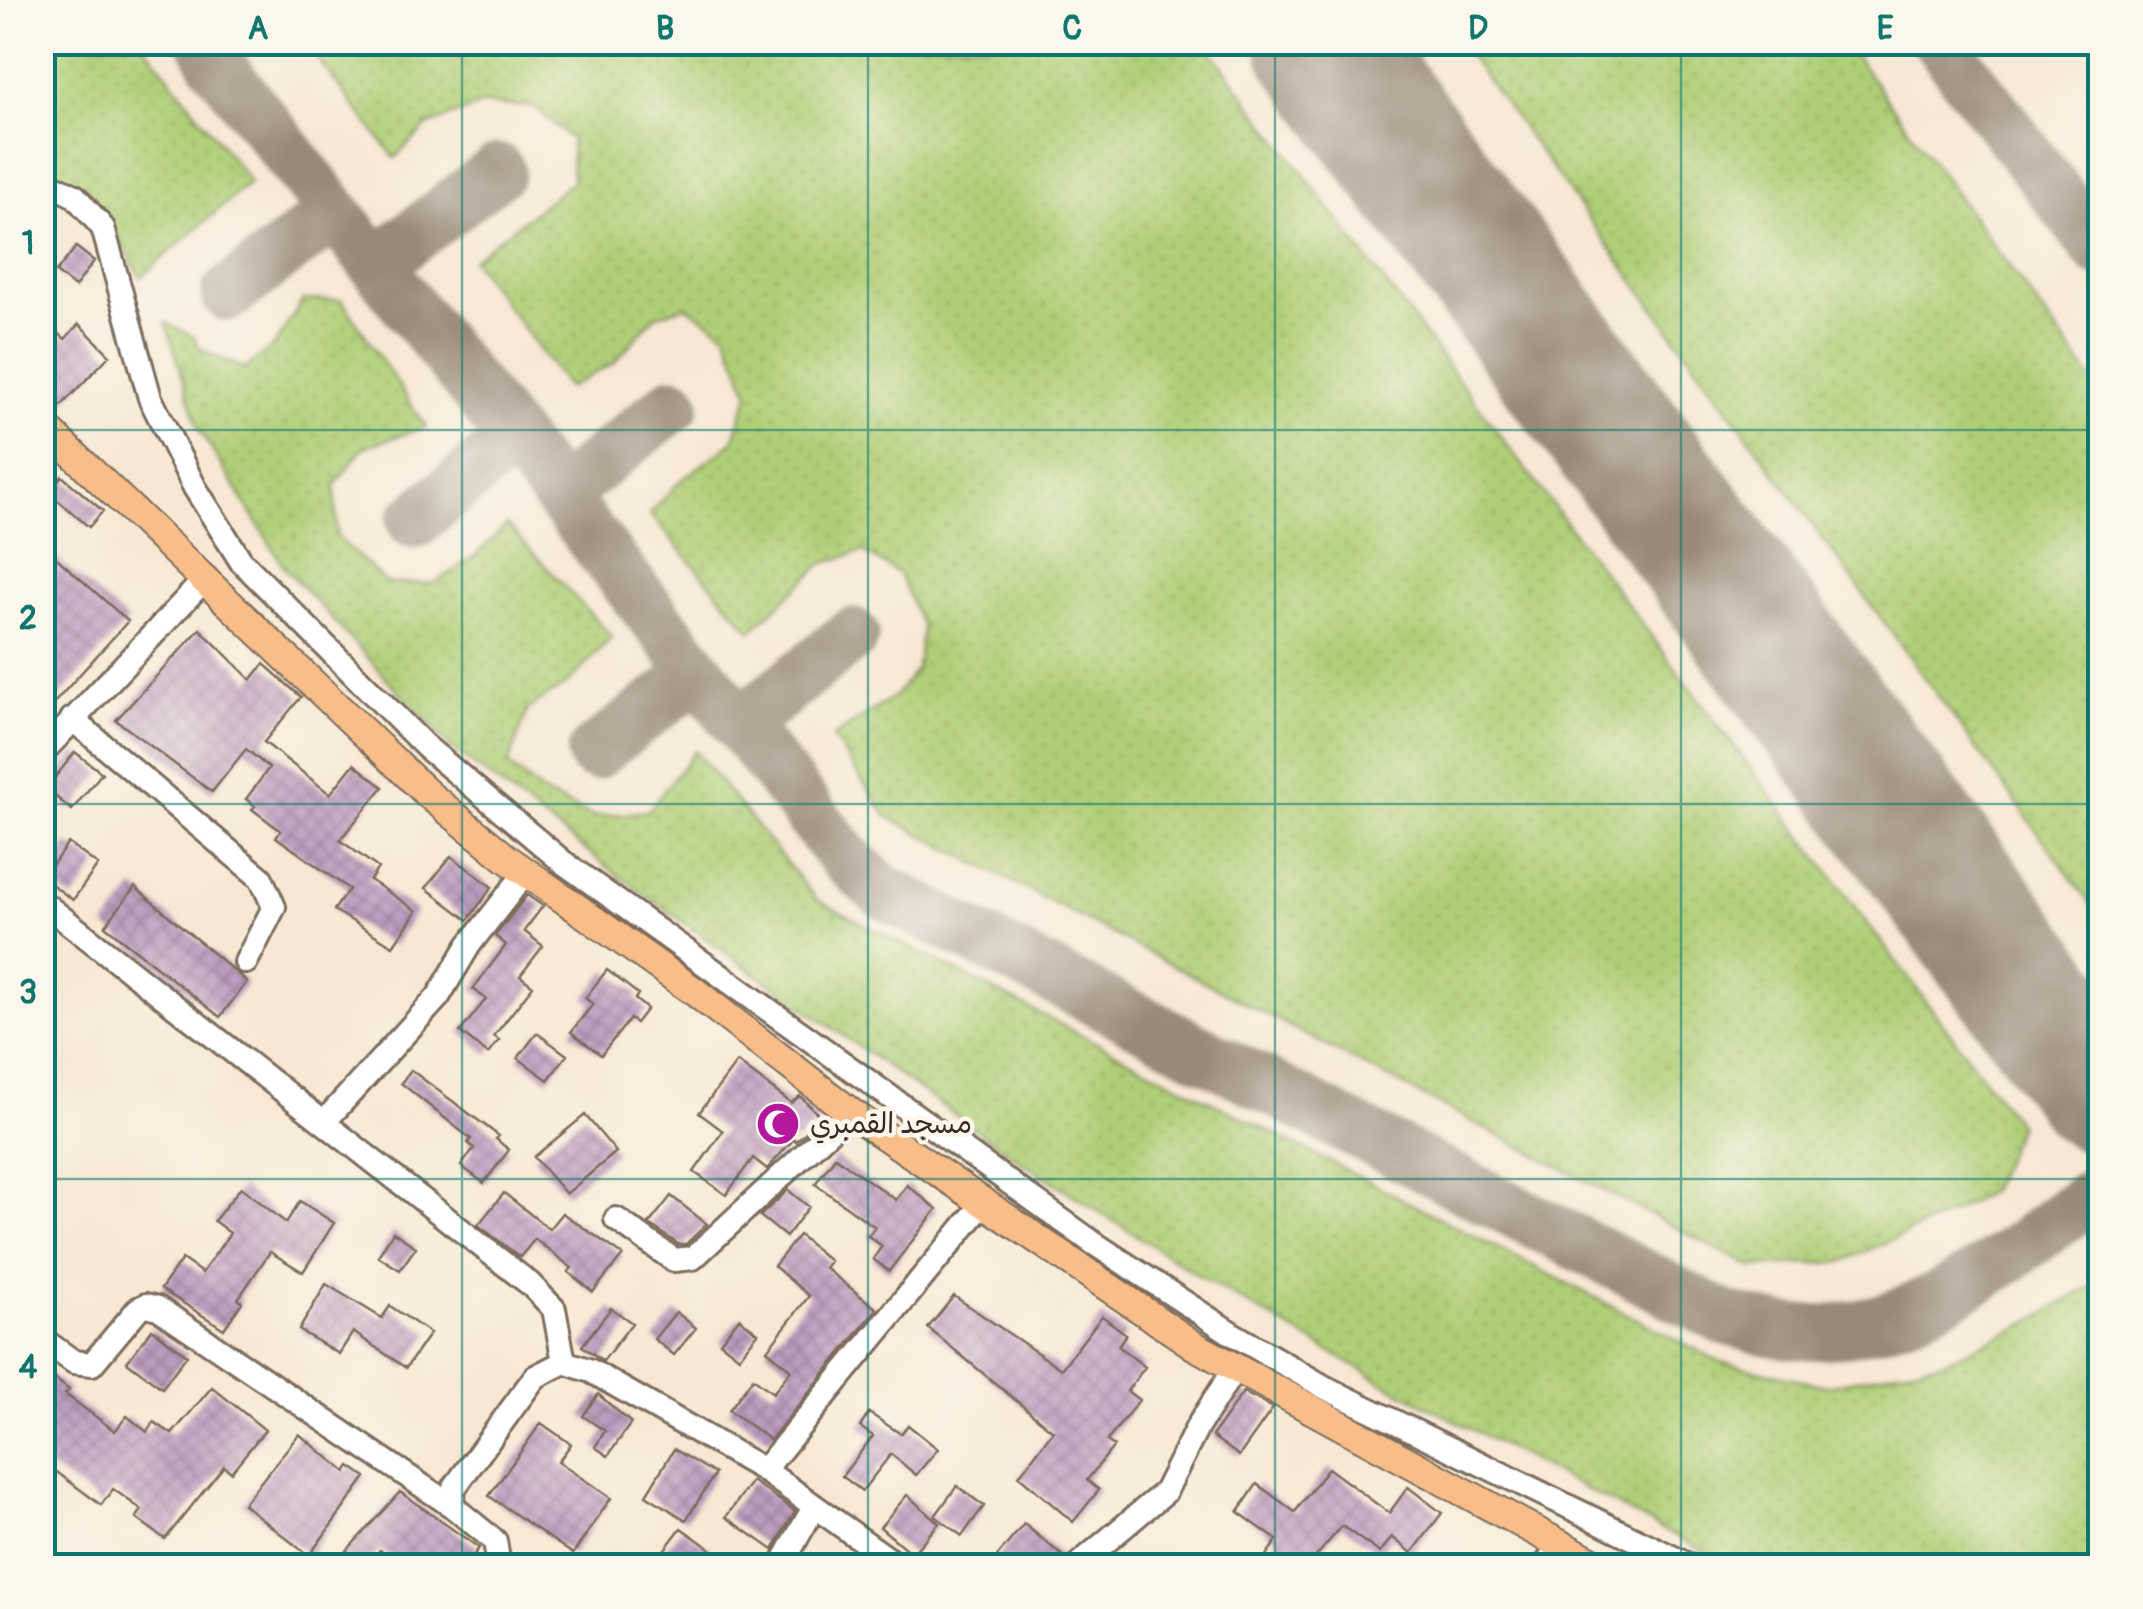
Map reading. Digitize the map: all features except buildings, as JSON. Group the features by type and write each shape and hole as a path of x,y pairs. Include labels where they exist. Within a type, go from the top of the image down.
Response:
{"main road":[{"path":"42,424 428,794 526,872 695,992 850,1112 982,1205 1235,1368 1552,1556 1600,1566"}],"street":[{"path":"42,180 74,196 102,228 112,247 150,398 224,537 280,604 482,797 564,864 1184,1304 1326,1388 1690,1566"},
{"path":"42,753 206,578"},
{"path":"72,720 262,878 274,908 246,962"},
{"path":"324,1122 438,998 469,944 526,872"},
{"path":"42,902 530,1284 554,1309 564,1362"},
{"path":"616,1219 674,1260 693,1258 850,1112"},
{"path":"764,1470 982,1205"},
{"path":"42,1338 74,1362 92,1364 138,1310 146,1305 158,1308 452,1506 495,1541 499,1566"},
{"path":"564,1362 591,1372 764,1470 813,1509 898,1566"},
{"path":"452,1506 454,1488 471,1460 536,1378 564,1362"},
{"path":"1078,1566 1164,1492 1198,1426 1235,1368"},
{"path":"781,1566 813,1509"}],"green space":[{"path":"43,43 143,43 250,182 141,277 87,189 43,168"},
{"path":"305,43 1205,43 2019,1125 1990,1191 1948,1215 1842,1262 1751,1267 886,816 833,737 896,695 917,668 922,627 899,574 863,551 822,564 751,631 650,514 679,482 733,442 749,393 726,333 686,306 655,316 614,363 568,388 472,260 572,182 571,139 535,107 483,104 427,126 395,158"},
{"path":"1460,43 1846,43 2100,391 2100,917"},
{"path":"303,300 342,300 426,427 364,447 335,485 337,537 388,584 435,583 475,556 507,525 612,637 568,683 528,709 508,765 543,793 593,817 648,811 695,751 817,900 1721,1362 1826,1386 1945,1361 2028,1323 2092,1286 2100,1286 2100,1566 1732,1566 1391,1387 1204,1279 1017,1159 642,893 451,748 285,568 199,429 166,323 194,337 200,349 245,369 274,346"}],"taxiway":[{"path":"205,42 215,61 845,858 881,890 1725,1318 1784,1331 1835,1331 1875,1323 1951,1292 2022,1247 2088,1198 2100,1197"},
{"path":"1940,42 2100,250"},
{"path":"376,265 498,171"},
{"path":"228,294 335,213"},
{"path":"559,496 673,404"},
{"path":"414,521 514,440"},
{"path":"740,725 852,635"},
{"path":"594,753 698,673"},
{"path":"2081,1060 2100,1067"}],"runway":[{"path":"1323,42 2100,1086"}],"place":[{"name":"مسجد القمبري","path":"778,1124"}]}
